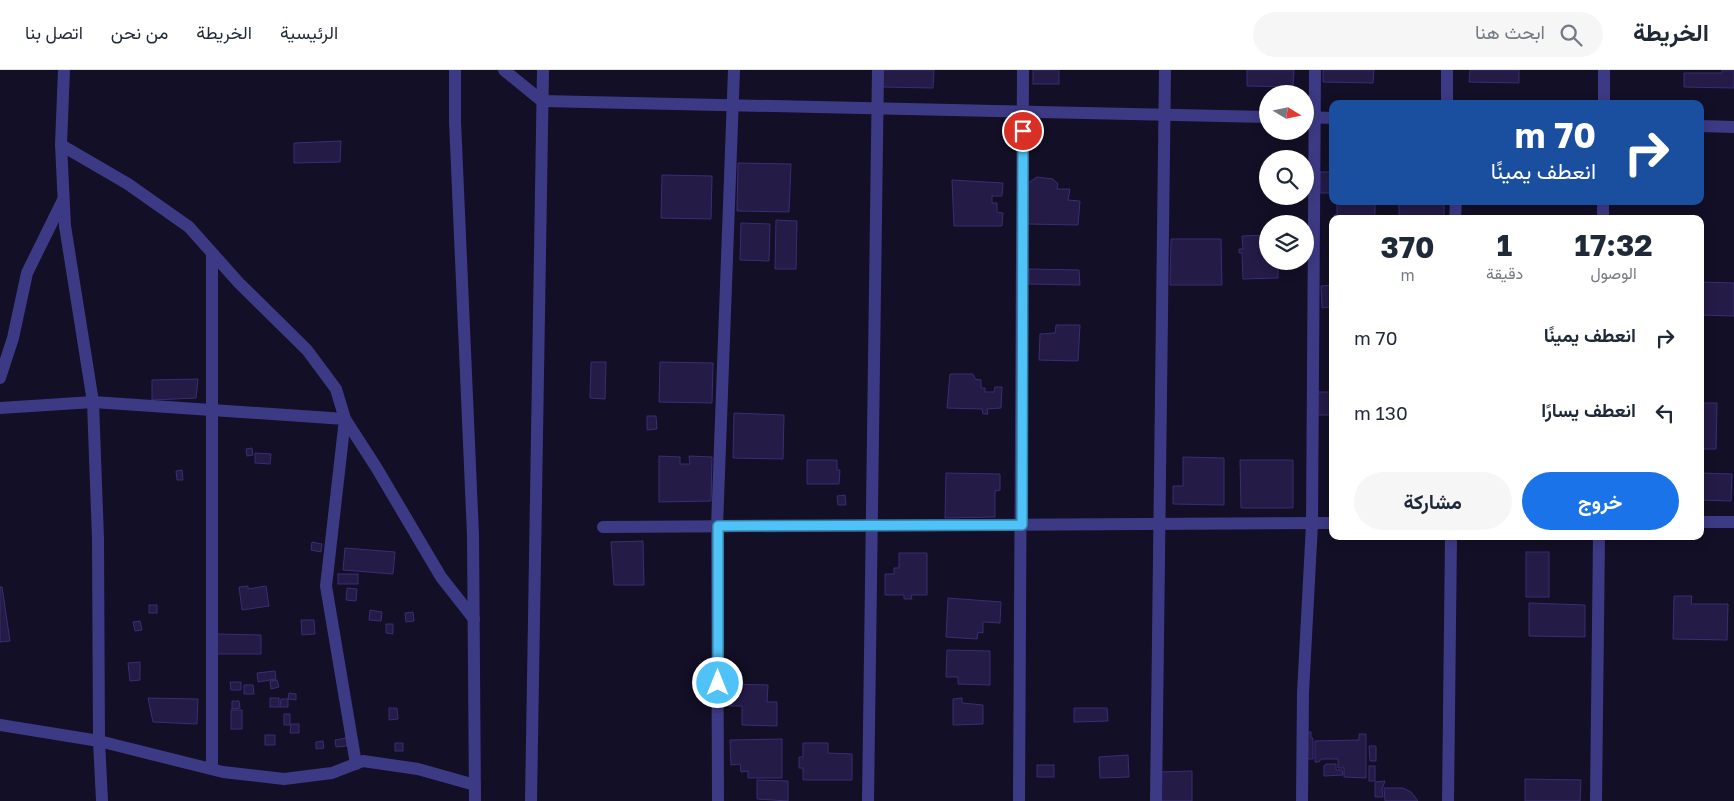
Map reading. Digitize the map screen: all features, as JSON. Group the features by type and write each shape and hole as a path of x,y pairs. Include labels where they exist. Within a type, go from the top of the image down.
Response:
{"street":[{"path":"64,70 61,145 64,198 76,303 93,402 98,539 99,741 102,801"},
{"path":"455,70 455,121 473,535 475,801"},
{"path":"504,70 542,101 1259,117"},
{"path":"531,801 543,70"},
{"path":"718,801 718,526 734,70"},
{"path":"868,801 878,70"},
{"path":"1019,801 1023,70"},
{"path":"1156,801 1165,70"},
{"path":"1313,85 1315,70"},
{"path":"1446,100 1447,70"},
{"path":"1604,70 1604,100"},
{"path":"1314,118 1329,118"},
{"path":"1704,126 1734,127"},
{"path":"1302,801 1303,693 1312,524 1310,140"},
{"path":"61,145 128,184 189,227 307,350 336,389 345,419 376,467 441,577 474,619"},
{"path":"0,378 13,338 28,273 64,198"},
{"path":"212,253 212,769"},
{"path":"0,408 93,402 345,419"},
{"path":"345,419 326,586 356,764"},
{"path":"1704,522 1734,522"},
{"path":"603,527 1329,524"},
{"path":"1448,801 1451,540"},
{"path":"1596,801 1599,540"},
{"path":"0,725 99,741 212,769 284,779 332,773 363,762 418,769 476,785"}],"building":[{"path":"883,70 934,70 933,88 883,87"},
{"path":"1033,70 1059,70 1059,84 1033,84"},
{"path":"1247,70 1294,70 1293,85 1247,86"},
{"path":"1323,70 1374,70 1373,83 1323,82"},
{"path":"1470,70 1519,70 1519,83 1469,82"},
{"path":"1722,70 1734,70 1734,88 1684,87 1684,73 1722,73"},
{"path":"341,141 340,162 294,163 294,143"},
{"path":"738,163 791,164 789,212 737,211"},
{"path":"1320,172 1329,172 1329,193 1320,193"},
{"path":"662,175 712,176 711,219 661,218"},
{"path":"1037,177 1053,179 1058,184 1057,189 1070,189 1068,200 1080,201 1078,225 1028,224 1028,183"},
{"path":"952,180 1003,183 1002,196 992,196 992,203 997,203 997,212 1003,213 1002,226 954,226"},
{"path":"1337,205 1375,205 1375,215 1337,215"},
{"path":"1399,205 1444,205 1444,215 1399,215"},
{"path":"776,220 797,221 796,269 775,269"},
{"path":"741,223 770,224 769,261 740,260"},
{"path":"1259,235 1259,270 1278,270 1278,278 1243,279 1242,253 1239,253 1239,249 1243,249 1242,236"},
{"path":"1171,239 1221,239 1222,285 1170,285"},
{"path":"1029,269 1079,270 1080,285 1029,284"},
{"path":"1704,282 1734,283 1734,316 1704,315"},
{"path":"1329,285 1329,307 1322,308 1321,286"},
{"path":"1056,325 1080,325 1078,361 1039,360 1040,334 1055,333"},
{"path":"591,362 606,362 605,399 590,398"},
{"path":"660,362 713,363 712,403 659,402"},
{"path":"950,374 973,374 975,379 981,380 981,388 985,388 985,392 994,392 995,387 1002,387 1001,408 987,409 988,414 983,414 982,409 947,408"},
{"path":"198,379 196,398 152,400 152,380"},
{"path":"1316,392 1329,392 1329,415 1316,415"},
{"path":"1704,403 1717,403 1716,449 1704,449"},
{"path":"734,413 784,415 783,459 733,458"},
{"path":"647,416 656,416 657,429 647,430"},
{"path":"252,448 253,455 247,456 246,449"},
{"path":"255,453 271,454 270,464 255,463"},
{"path":"659,456 680,457 680,464 690,464 689,456 712,457 711,501 659,502"},
{"path":"1183,457 1224,458 1224,505 1173,504 1173,486 1183,486"},
{"path":"807,460 837,460 837,470 840,470 839,484 807,484"},
{"path":"1240,460 1293,460 1293,508 1241,508"},
{"path":"182,470 183,480 177,480 176,471"},
{"path":"946,473 1000,474 1000,490 995,491 995,517 945,518"},
{"path":"1704,473 1732,474 1731,501 1704,500"},
{"path":"845,495 846,505 838,505 837,496"},
{"path":"643,541 644,585 614,585 611,542"},
{"path":"312,542 322,544 321,552 311,550"},
{"path":"345,548 395,552 393,574 343,570"},
{"path":"1526,552 1549,552 1549,597 1526,597"},
{"path":"899,553 927,553 927,595 911,595 912,599 904,599 904,595 885,595 885,574 894,574 894,568 899,568"},
{"path":"338,574 358,574 358,584 338,584"},
{"path":"248,586 248,589 266,586 269,606 242,610 239,587"},
{"path":"0,587 2,587 10,641 0,642"},
{"path":"347,588 357,589 356,601 346,600"},
{"path":"1674,596 1692,596 1691,604 1728,604 1727,640 1673,639"},
{"path":"948,598 1001,602 1000,623 983,622 983,633 978,632 977,639 946,637"},
{"path":"1529,603 1585,605 1585,637 1529,636"},
{"path":"149,605 157,605 157,613 149,613"},
{"path":"370,610 382,612 381,621 369,620"},
{"path":"413,612 414,621 406,622 405,613"},
{"path":"301,620 314,620 315,634 302,635"},
{"path":"140,621 142,630 135,631 133,622"},
{"path":"386,624 393,624 393,634 386,633"},
{"path":"216,634 261,635 261,654 215,654"},
{"path":"947,650 990,651 990,685 958,684 958,677 946,677"},
{"path":"140,662 140,680 130,681 128,663"},
{"path":"275,671 276,679 258,682 257,673"},
{"path":"277,680 279,687 271,689 270,681"},
{"path":"230,682 241,682 241,690 231,690"},
{"path":"730,684 768,685 767,702 777,702 777,726 742,725 742,706 729,706"},
{"path":"244,685 253,685 254,694 244,694"},
{"path":"289,693 296,694 296,700 288,699"},
{"path":"148,698 198,699 197,724 153,722"},
{"path":"270,698 279,698 279,707 270,707"},
{"path":"962,698 962,703 983,705 983,724 953,725 953,699"},
{"path":"281,699 288,699 288,707 280,707"},
{"path":"232,701 239,701 240,708 232,709"},
{"path":"389,708 397,708 398,719 389,720"},
{"path":"1074,708 1107,708 1108,721 1074,722"},
{"path":"231,710 242,710 242,729 231,729"},
{"path":"284,714 290,714 290,725 284,725"},
{"path":"291,724 299,724 299,733 290,733"},
{"path":"1304,732 1311,732 1311,738 1313,738 1313,759 1305,759"},
{"path":"1359,734 1366,734 1366,778 1344,777 1344,768 1338,768 1338,759 1321,759 1319,762 1315,762 1315,741 1359,740"},
{"path":"265,735 275,735 275,745 265,745"},
{"path":"346,738 347,746 336,747 335,740"},
{"path":"782,739 782,778 748,778 748,771 741,772 740,764 731,765 730,740"},
{"path":"323,741 324,748 316,749 316,742"},
{"path":"395,743 403,743 403,751 395,751"},
{"path":"803,743 828,743 828,753 852,754 852,780 803,780 803,768 799,768 799,757 803,757"},
{"path":"1369,746 1376,746 1376,761 1370,761"},
{"path":"1128,755 1129,777 1100,778 1099,757"},
{"path":"1326,764 1336,764 1336,770 1342,770 1343,775 1324,776 1324,766"},
{"path":"1037,765 1054,765 1054,777 1037,777"},
{"path":"1369,766 1375,766 1375,781 1369,781"},
{"path":"1192,771 1192,801 1161,801 1160,772"},
{"path":"1525,779 1581,780 1580,801 1525,801"},
{"path":"757,780 788,781 788,801 757,799"},
{"path":"1385,781 1382,789 1383,797 1375,797 1375,782"},
{"path":"1384,788 1403,788 1411,792 1418,801 1385,801"}],"route":[{"path":"718,683 718,526 1022,525 1023,131"}]}
